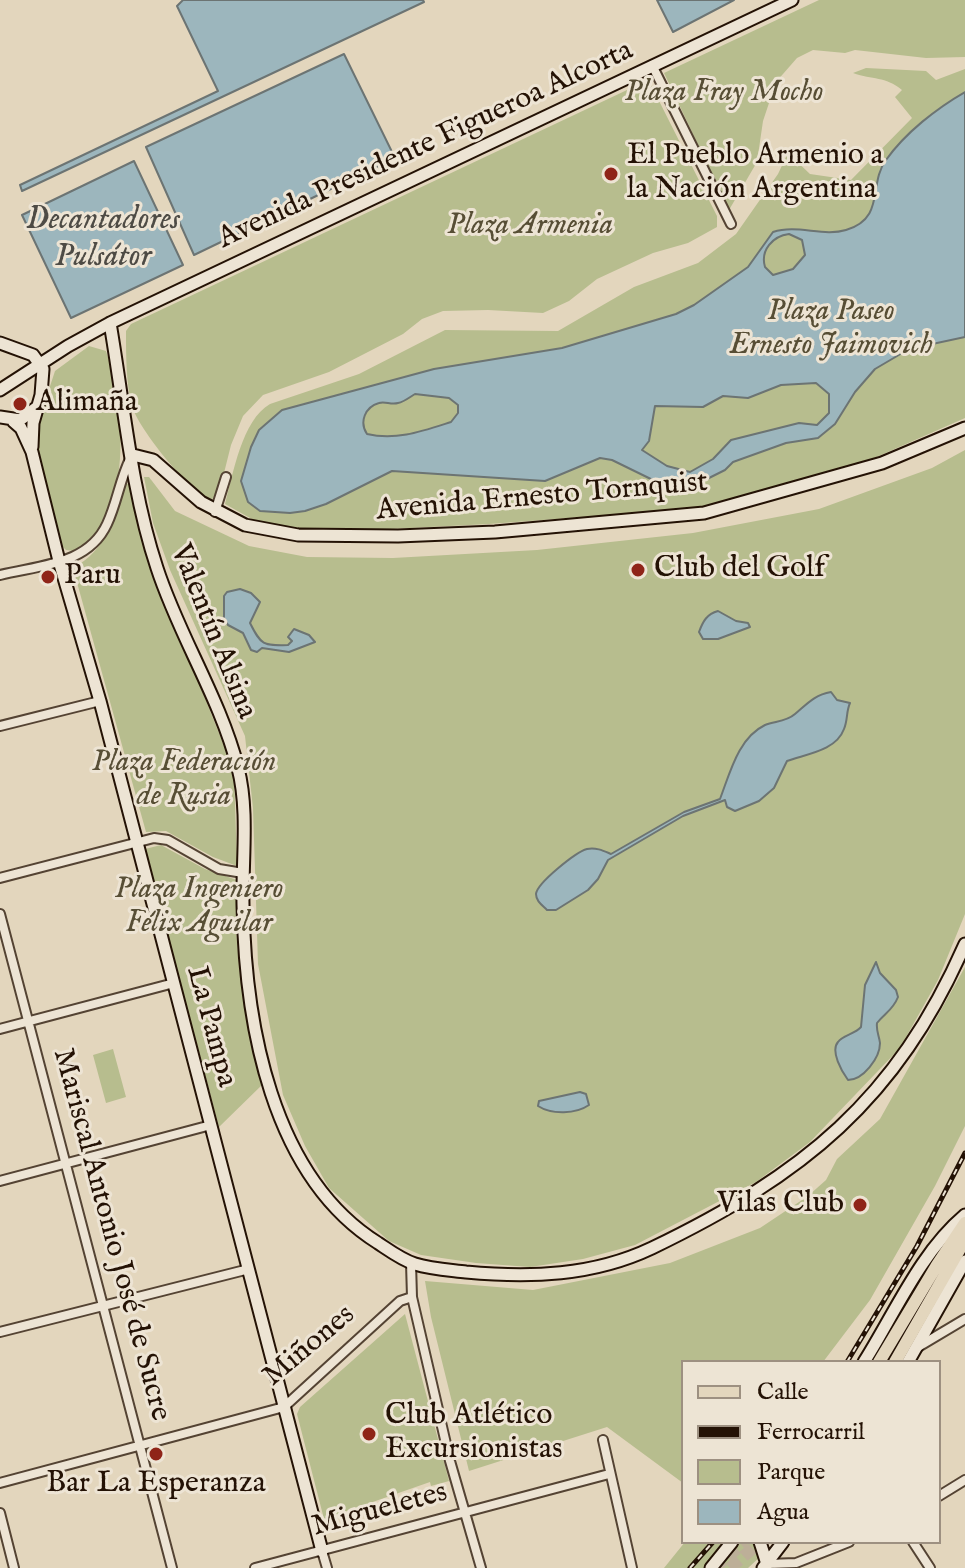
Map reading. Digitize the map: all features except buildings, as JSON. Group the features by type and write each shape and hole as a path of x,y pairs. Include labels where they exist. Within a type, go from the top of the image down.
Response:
{"main road":[{"path":"880,1360 965,1223"},
{"path":"896,1360 965,1240"}],"street":[{"name":"Avenida Presidente Figueroa Alcorta","path":"0,390 110,323 792,0"},
{"path":"652,65 731,224"},
{"name":"Valentín Alsina","path":"110,323 142,512 158,571 229,739 239,772 243,804 244,934 258,1048 267,1082 288,1137 311,1179 338,1213 360,1231 411,1263 482,1273 540,1276 566,1273 642,1253 723,1213 798,1164 827,1139 885,1081 906,1054 965,944"},
{"path":"0,343 28,353 41,363"},
{"name":"La Pampa","path":"32,452 44,375 41,363"},
{"path":"0,417 13,421 26,418 37,407"},
{"name":"La Pampa","path":"13,421 21,428 32,452 327,1568"},
{"name":"Avenida Ernesto Tornquist","path":"133,455 153,460 215,512 259,530 325,537 495,532 704,513 882,463 965,428"},
{"path":"0,575 80,556 97,540 107,524 133,455"},
{"path":"215,512 226,477"},
{"path":"0,726 100,701"},
{"path":"0,878 161,838 219,869 243,873"},
{"name":"Mariscal Antonio José de Sucre","path":"0,914 172,1568"},
{"path":"0,1029 174,983"},
{"path":"0,1181 211,1125"},
{"path":"865,1360 926,1259 965,1215"},
{"path":"909,1360 965,1261"},
{"path":"411,1263 412,1297 450,1461 481,1568"},
{"path":"0,1332 249,1269"},
{"name":"Miñones","path":"0,1483 284,1407 400,1301 412,1297"},
{"path":"917,1347 965,1319"},
{"path":"603,1440 632,1568"},
{"name":"Migueletes","path":"255,1568 609,1474"},
{"path":"941,1495 965,1480"},
{"path":"0,1513 14,1568"},
{"path":"711,1568 730,1544"},
{"path":"760,1544 765,1567"},
{"path":"765,1567 782,1544"},
{"path":"765,1567 796,1563 844,1544"},
{"path":"914,1544 930,1568"}],"green space":[{"name":"Plaza Fray Mocho","path":"819,0 965,0 965,57 926,58 855,50 845,53 813,50 797,58 776,82 763,121 757,162 729,210 664,73"},
{"name":"Plaza Paseo Ernesto Jaimovich","path":"866,68 926,71 936,80 965,69 965,418 854,467 692,509 331,532 296,531 259,523 225,504 246,435 252,422 270,404 359,374 445,330 558,331 634,287 698,263 736,234 778,174 788,153 810,174 851,180 912,118 895,97 902,90 884,80 853,73"},
{"name":"Plaza Armenia","path":"644,82 650,83 717,216 717,227 688,243 653,253 597,279 569,301 543,313 443,311 422,319 403,334 329,372 263,395 243,416 231,445 219,493 212,499 191,486 154,444 136,416 130,397 126,331 131,324"},
{"path":"89,346 106,351 113,375 118,402 120,459 116,487 107,513 94,534 74,551 62,546 35,449 35,432 55,371"},
{"path":"965,450 965,914 938,980 900,1048 810,1142 756,1182 635,1245 583,1259 530,1267 421,1255 389,1241 329,1188 305,1146 283,1095 258,964 253,808 245,736 170,570 153,523 144,477 149,477 175,511 249,546 307,557 393,558 537,550 693,533 819,509 932,468"},
{"name":"Plaza Federación de Rusia","path":"126,484 129,484 143,542 234,771 237,866 213,857 166,831 146,832 73,568 94,552 108,532"},
{"name":"Plaza Ingeniero Félix Aguilar","path":"161,845 205,869 237,880 236,933 240,971 264,1083 219,1127 145,849"},
{"path":"965,967 965,1126 935,1186 870,1300 825,1360 681,1360 681,1482 607,1427 469,1471 425,1281 533,1290 670,1263 760,1228 808,1196 826,1180 837,1159 880,1119"},
{"path":"113,1049 126,1097 106,1103 93,1055"},
{"name":"Club Atlético Excursionistas","path":"405,1314 449,1481 431,1486 430,1482 324,1519 297,1414 300,1407"},
{"path":"683,1544 724,1544 706,1568 664,1568"},
{"path":"737,1544 754,1544 761,1556 748,1568 718,1568"}],"water":[{"path":"183,0 424,2 22,191 20,185 218,91 177,6"},
{"path":"657,0 734,0 673,32"},
{"path":"344,54 395,158 194,255 146,147"},
{"path":"965,92 965,337 909,349 875,369 855,392 835,424 818,438 786,443 733,462 707,479 674,486 659,483 612,460 600,458 545,481 392,471 326,504 290,513 260,511 248,502 241,481 251,447 259,430 282,410 434,369 562,348 676,314 748,267 773,232 791,229 837,232 858,225 871,209 881,169 894,150 933,113","holes":["789,234 802,240 805,255 793,269 773,275 765,267 764,255 773,241","816,383 829,394 829,413 817,425 799,423 731,440 713,459 690,472 667,466 642,450 649,441 655,406 703,407 723,396 748,398 781,385","415,394 449,398 458,405 458,413 451,422 409,434 367,434 364,420 370,408 381,403 400,402"]},
{"name":"Decantadores Pulsátor","path":"134,161 183,265 71,318 22,215"},
{"path":"240,589 251,593 260,602 250,623 264,643 288,645 292,641 288,637 294,629 309,635 315,642 289,652 262,648 257,652 251,650 243,633 228,625 224,618 224,596 227,592"},
{"path":"718,611 736,621 748,623 750,627 718,639 703,639 699,632 702,624 708,616"},
{"path":"831,692 837,700 850,703 840,736 820,751 787,761 774,788 759,801 735,811 727,807 725,800 683,816 608,860 588,890 556,910 547,910 538,901 536,894 543,883 582,851 594,849 611,854 684,812 720,799 736,757 748,738 765,725 788,719 815,698"},
{"path":"876,962 880,973 896,990 898,997 877,1023 880,1043 874,1061 865,1072 848,1080 838,1061 836,1046 861,1027 865,985"},
{"path":"580,1092 586,1094 589,1105 578,1110 557,1112 538,1106 539,1101"}],"tunnel":[{"path":"714,1568 743,1544"},
{"path":"730,1568 758,1544"}],"railway":[{"path":"848,1360 917,1246 965,1153"},
{"path":"690,1568 711,1544"}],"place":[{"name":"El Pueblo Armenio a la Nación Argentina","path":"611,174"},
{"name":"Alimaña","path":"20,404"},
{"name":"Club del Golf","path":"638,570"},
{"name":"Paru","path":"48,577"},
{"name":"Vilas Club","path":"860,1205"},
{"name":"Club Atlético Excursionistas","path":"369,1434"},
{"name":"Bar La Esperanza","path":"156,1454"}]}
